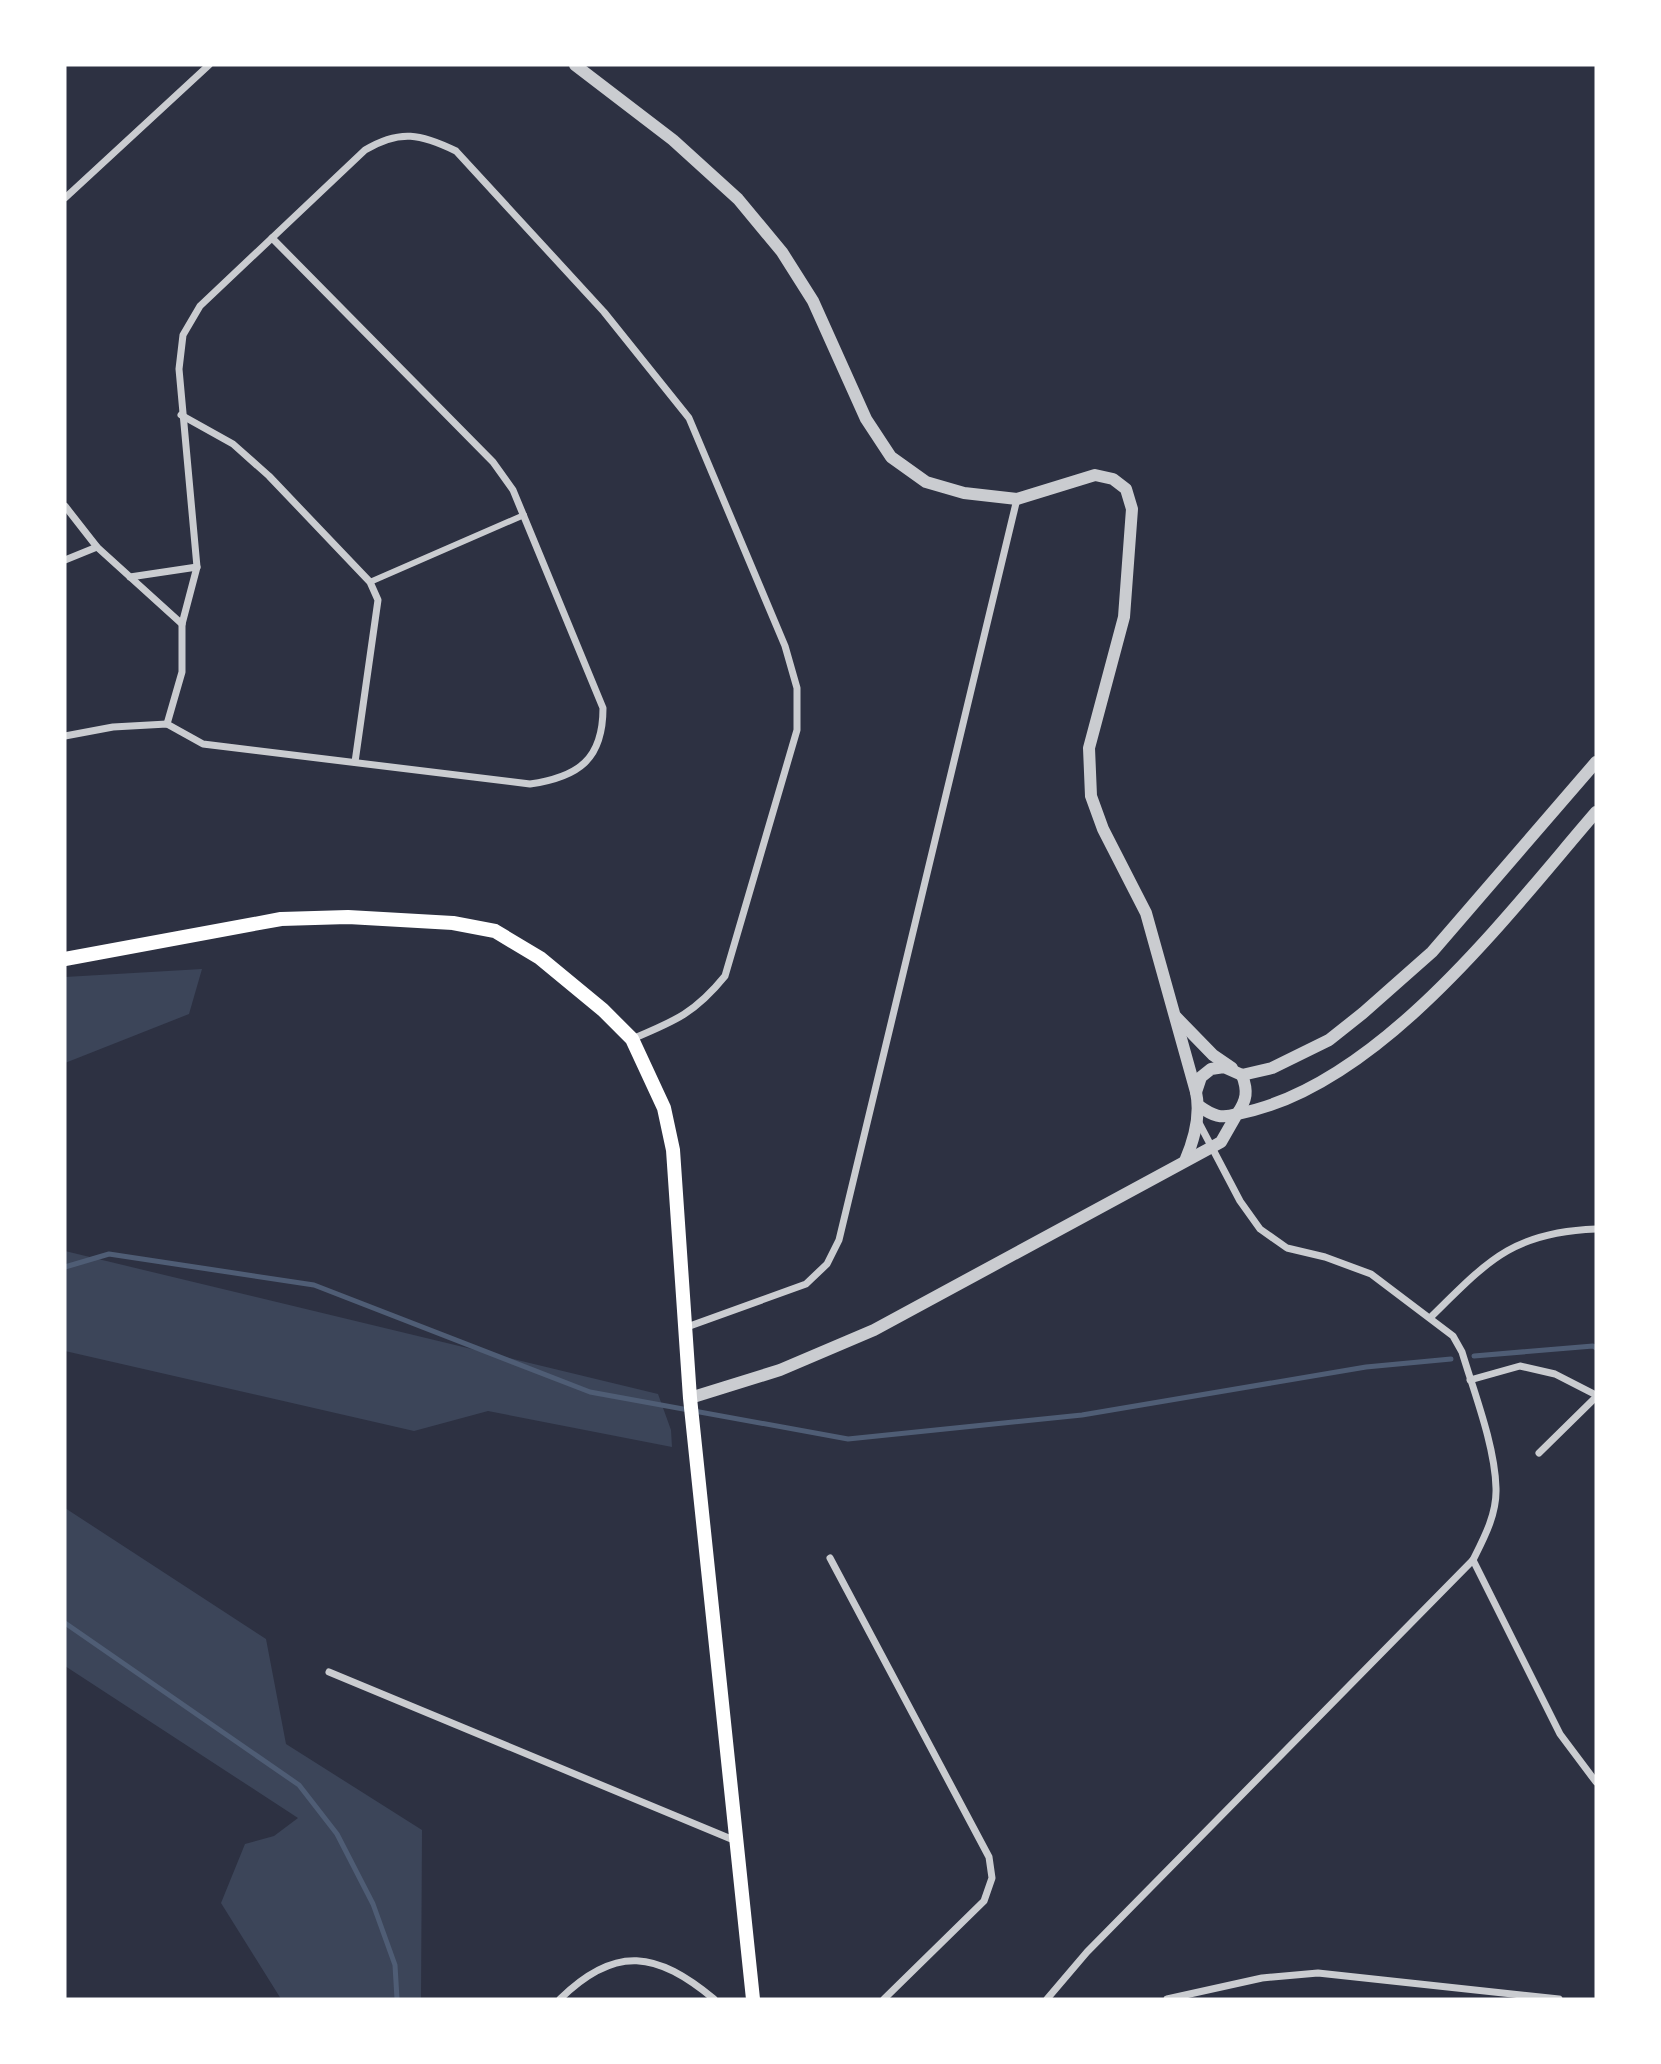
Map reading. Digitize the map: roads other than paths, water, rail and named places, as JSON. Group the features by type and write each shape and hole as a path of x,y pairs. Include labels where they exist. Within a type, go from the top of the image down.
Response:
{"main road":[{"path":"65,959 281,919 348,917 453,923 495,932 540,958 603,1010 632,1039 664,1108 673,1150 693,1423 753,1999"}],"street":[{"path":"65,198 209,65"},
{"path":"575,65 673,140 738,199 782,252 813,301 866,419 891,457 926,482 964,493 1017,499 1095,475 1113,479 1126,489 1132,509 1124,617 1089,748 1091,796 1104,830 1146,913 1196,1092 1198,1112 1193,1141 1185,1161"},
{"path":"167,724 182,672 182,624 197,566 181,415 179,369 183,335 200,306 365,150 400,136 426,136 456,151 604,312 689,418 785,646 797,688 797,730 725,976 704,1002 672,1022 632,1039"},
{"path":"65,736 113,727 167,724 202,744 530,784 553,780 577,771 593,754 603,731 603,708 513,490 493,462 272,238"},
{"path":"181,415 233,444 269,475 370,582 378,600 355,762"},
{"path":"687,1327 806,1284 828,1264 839,1240 1017,499"},
{"path":"65,506 97,547 182,624"},
{"path":"370,582 524,515"},
{"path":"65,560 97,547"},
{"path":"130,578 197,566"},
{"path":"1196,1092 1201,1077 1211,1069 1237,1072 1283,1064 1329,1040 1416,968 1482,896 1596,762"},
{"path":"1198,1112 1224,1118 1275,1105 1342,1068 1398,1026 1444,986 1596,812"},
{"path":"691,1401 780,1370 874,1330 1221,1142 1244,1104 1247,1090 1237,1072 1213,1055 1174,1014"},
{"path":"1047,1999 1087,1952 1474,1560 1491,1521 1496,1489 1491,1455 1458,1343 1431,1317 1371,1274 1325,1257 1287,1248 1260,1229 1240,1201 1212,1147 1198,1112"},
{"path":"1431,1317 1481,1268 1517,1244 1557,1230 1596,1229"},
{"path":"1470,1380 1520,1366 1555,1374 1596,1396 1539,1453"},
{"path":"830,1558 989,1857 992,1878 984,1901 884,1999"},
{"path":"1474,1560 1560,1734 1596,1782"},
{"path":"329,1672 738,1842"},
{"path":"560,1999 581,1978 620,1962 656,1961 687,1976 714,1999"},
{"path":"1167,1999 1262,1978 1318,1973 1559,1999"}],"waterway":[{"path":"65,1267 109,1254 314,1285 590,1392 848,1439 1082,1415 1366,1367 1451,1359"},
{"path":"1474,1356 1593,1346 1596,1348"},
{"path":"65,1623 299,1785 337,1834 373,1904 395,1965 397,1999"}]}
